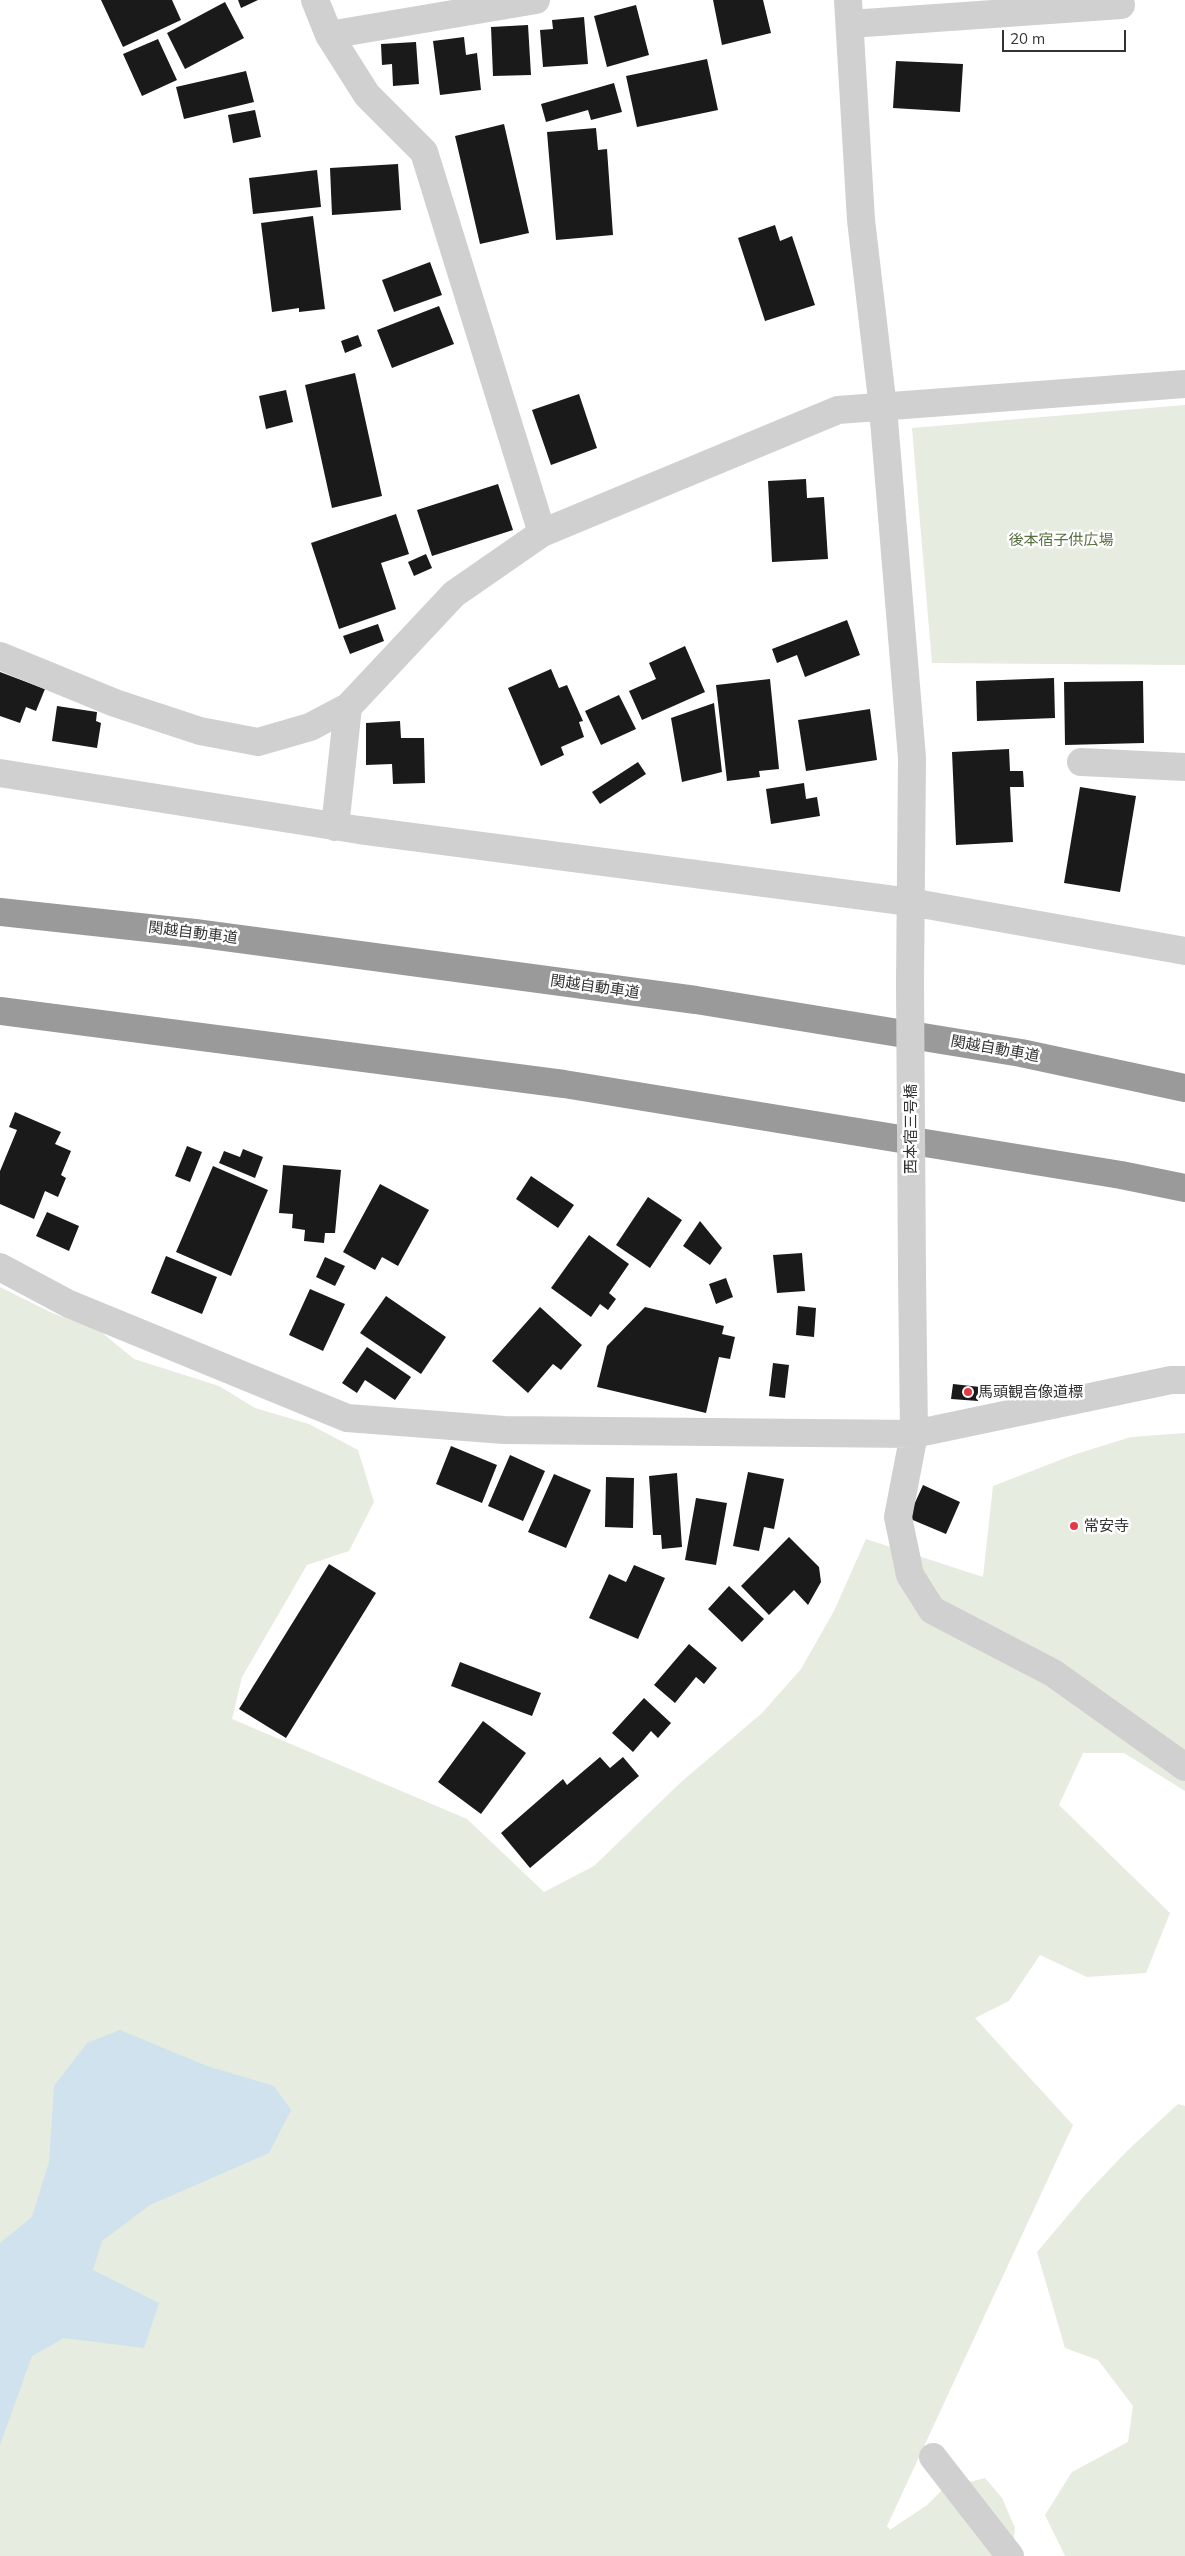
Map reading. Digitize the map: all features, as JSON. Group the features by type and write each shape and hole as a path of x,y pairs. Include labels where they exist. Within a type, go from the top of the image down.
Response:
{"highway":[{"name":"関越自動車道","path":"0,912 205,934 696,1000 1021,1053 1185,1088"},
{"path":"0,1011 564,1084 1120,1175 1185,1188"}],"street":[{"path":"315,0 329,35 367,95 424,152 542,533"},
{"path":"329,35 536,0"},
{"path":"849,12 1121,5"},
{"name":"西本宿三号橋","path":"849,12 861,220 883,408 912,758 910,983 914,1434 898,1517 910,1575 932,1610 1053,1673 1185,1767"},
{"path":"0,656 115,703 200,731 258,742 310,726 348,707 454,594 542,533 838,410 1185,384"},
{"path":"335,827 348,707"},
{"path":"1081,762 1185,767"},
{"path":"0,772 335,827 910,902 1185,951"},
{"path":"0,1267 69,1304 347,1418 504,1430 914,1434 1171,1380 1185,1380"},
{"path":"933,2458 1010,2556"}],"green space":[{"name":"後本宿子供広場","path":"1185,405 1185,665 932,663 912,428"},
{"path":"0,1287 50,1312 100,1331 134,1359 219,1386 255,1408 309,1424 358,1450 374,1502 349,1551 307,1565 242,1677 232,1719 467,1819 544,1892 594,1866 680,1783 762,1713 801,1669 834,1611 866,1539 983,1577 993,1486 1073,1455 1131,1437 1185,1433 1185,1791 1124,1753 1083,1753 1059,1805 1170,1913 1146,1973 1087,1977 1040,1955 1009,2001 975,2018 1073,2125 887,2526 890,2530 927,2505 943,2489 985,2478 1002,2498 1015,2528 1012,2556 0,2556"},
{"path":"1178,2104 1185,2106 1185,2556 1065,2556 1045,2515 1072,2472 1128,2442 1133,2406 1098,2360 1065,2348 1037,2252 1086,2194 1128,2150"}],"water":[{"path":"120,2030 207,2066 274,2086 291,2110 269,2153 150,2205 102,2241 93,2270 159,2303 144,2348 64,2338 32,2356 0,2445 0,2243 32,2217 49,2162 54,2086 87,2043"}],"building":[{"path":"101,0 172,0 181,20 123,47"},
{"path":"238,0 258,0 241,8"},
{"path":"713,0 763,0 771,33 722,45"},
{"path":"225,2 244,38 185,69 167,33"},
{"path":"636,5 649,55 607,67 594,16"},
{"path":"584,17 588,64 543,67 540,30 553,29 552,20"},
{"path":"528,25 531,75 493,76 491,27"},
{"path":"464,37 466,55 477,53 481,90 440,95 433,41"},
{"path":"158,39 177,80 142,96 123,54"},
{"path":"416,42 419,84 393,86 392,64 382,65 381,44"},
{"path":"707,59 718,110 637,127 626,76"},
{"path":"896,61 963,64 960,112 893,108"},
{"path":"246,71 254,102 184,119 176,87"},
{"path":"614,83 622,112 591,120 588,110 546,122 541,104"},
{"path":"255,110 261,137 233,143 228,115"},
{"path":"504,124 529,233 480,244 455,136"},
{"path":"596,128 598,150 607,149 613,235 556,240 547,132"},
{"path":"398,164 401,210 332,215 330,168"},
{"path":"317,170 321,207 253,214 249,178"},
{"path":"313,216 325,309 299,312 299,308 272,312 261,223"},
{"path":"775,225 780,241 792,236 815,305 765,321 738,238"},
{"path":"430,262 442,295 394,312 382,280"},
{"path":"439,306 454,344 392,368 377,330"},
{"path":"358,335 362,346 345,353 341,341"},
{"path":"355,373 382,496 332,508 305,385"},
{"path":"286,390 293,422 266,429 259,396"},
{"path":"579,394 597,448 551,465 532,410"},
{"path":"806,479 807,498 824,497 828,559 772,562 768,481"},
{"path":"498,484 513,530 432,556 417,510"},
{"path":"396,514 409,554 381,563 396,609 339,629 311,543"},
{"path":"426,554 432,568 414,576 408,562"},
{"path":"847,620 860,655 805,677 797,655 777,663 772,649"},
{"path":"378,624 384,641 350,654 343,636"},
{"path":"685,646 705,692 642,720 629,691 656,679 649,663"},
{"path":"551,669 559,688 567,685 583,721 579,722 584,737 561,747 564,755 541,766 508,688"},
{"path":"0,672 45,689 36,711 26,707 20,723 0,716"},
{"path":"1054,678 1055,718 977,721 976,681"},
{"path":"770,679 779,769 759,771 760,777 727,781 716,685"},
{"path":"1143,681 1144,743 1065,745 1064,682"},
{"path":"619,695 636,729 601,745 585,711"},
{"path":"714,703 722,772 682,782 671,718"},
{"path":"57,706 97,712 96,721 101,723 97,748 52,741"},
{"path":"870,709 877,760 806,771 798,720"},
{"path":"400,721 401,738 424,738 425,783 393,784 392,764 366,765 366,723"},
{"path":"1009,749 1010,771 1023,771 1024,787 1010,787 1013,842 956,845 952,752"},
{"path":"638,762 646,774 600,804 592,792"},
{"path":"804,783 806,799 817,797 820,816 771,824 766,789"},
{"path":"1080,787 1136,796 1120,892 1064,883"},
{"path":"15,1112 61,1132 55,1144 71,1151 61,1175 66,1178 58,1197 45,1191 34,1219 0,1204 0,1171 17,1130 9,1127"},
{"path":"187,1146 202,1152 190,1182 175,1176"},
{"path":"243,1149 263,1157 255,1178 219,1163 224,1151 240,1157"},
{"path":"283,1165 341,1170 335,1233 325,1233 324,1243 304,1241 305,1230 292,1228 293,1214 279,1213"},
{"path":"213,1166 268,1190 231,1276 176,1252"},
{"path":"531,1176 574,1205 558,1228 516,1199"},
{"path":"380,1184 429,1210 398,1266 382,1257 375,1270 343,1252"},
{"path":"648,1197 682,1220 650,1268 616,1245"},
{"path":"47,1212 79,1226 69,1251 36,1236"},
{"path":"700,1221 722,1248 710,1265 683,1246"},
{"path":"589,1235 629,1264 609,1293 616,1299 608,1310 600,1304 591,1317 551,1288"},
{"path":"802,1253 805,1291 777,1293 773,1255"},
{"path":"166,1256 217,1277 202,1314 151,1293"},
{"path":"325,1257 345,1266 335,1286 316,1277"},
{"path":"726,1278 733,1297 716,1304 709,1284"},
{"path":"310,1289 345,1304 323,1351 289,1335"},
{"path":"386,1296 446,1337 421,1374 360,1333"},
{"path":"798,1306 816,1308 814,1337 796,1335"},
{"path":"540,1307 582,1345 561,1370 553,1364 528,1393 492,1361"},
{"path":"645,1307 724,1326 722,1334 735,1337 730,1359 719,1357 706,1413 597,1387 607,1346"},
{"path":"367,1347 411,1377 395,1400 365,1380 357,1393 342,1383"},
{"path":"773,1363 789,1365 785,1398 769,1396"},
{"path":"953,1384 980,1387 978,1401 951,1399"},
{"path":"451,1446 497,1465 482,1503 436,1484"},
{"path":"510,1455 545,1471 523,1521 488,1506"},
{"path":"748,1472 784,1479 774,1529 764,1527 759,1551 733,1546"},
{"path":"677,1473 682,1547 662,1549 661,1535 653,1535 649,1476"},
{"path":"554,1474 591,1490 566,1548 528,1532"},
{"path":"606,1477 634,1478 633,1528 605,1527"},
{"path":"923,1485 960,1502 946,1534 908,1518"},
{"path":"696,1498 727,1503 716,1565 685,1560"},
{"path":"789,1537 819,1567 821,1582 808,1605 794,1590 769,1615 741,1586"},
{"path":"329,1564 376,1593 286,1738 239,1709"},
{"path":"634,1565 665,1578 638,1639 589,1618 609,1574 626,1582"},
{"path":"729,1586 764,1619 742,1642 708,1609"},
{"path":"689,1644 717,1668 704,1684 696,1677 675,1703 654,1685"},
{"path":"460,1662 541,1693 532,1716 451,1686"},
{"path":"644,1698 671,1723 658,1738 651,1731 633,1752 612,1733"},
{"path":"483,1721 526,1753 481,1814 438,1782"},
{"path":"600,1757 610,1768 623,1757 639,1776 530,1868 501,1833 563,1779 567,1785"}],"place":[{"name":"馬頭観音像道標","path":"968,1392"},
{"name":"常安寺","path":"1074,1526"}]}
